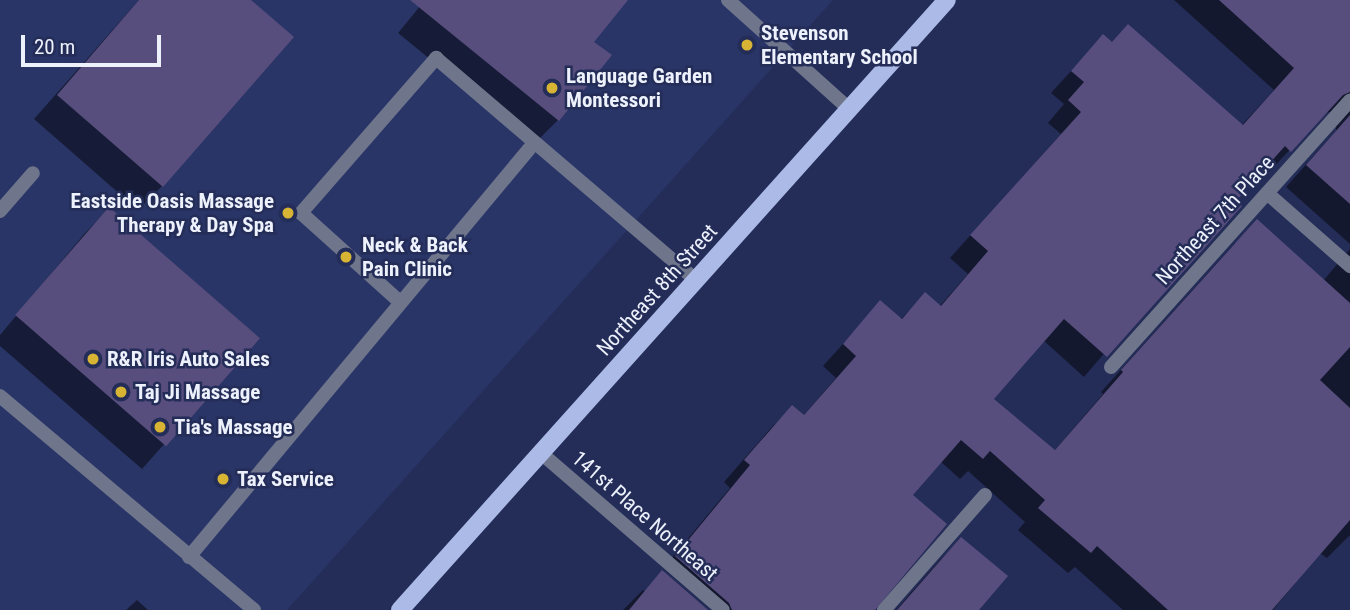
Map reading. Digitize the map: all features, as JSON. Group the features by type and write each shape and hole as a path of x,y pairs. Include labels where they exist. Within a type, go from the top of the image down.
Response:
{"main road":[{"name":"Northeast 8th Street","path":"400,610 947,0"}],"street":[{"path":"728,0 849,109"},
{"path":"400,302 301,213 436,58 696,280"},
{"name":"Northeast 7th Place","path":"1111,367 1350,101"},
{"path":"189,557 534,143"},
{"path":"0,211 33,173"},
{"path":"1267,193 1350,266"},
{"path":"0,396 254,610"},
{"name":"141st Place Northeast","path":"541,453 723,610"},
{"path":"884,610 985,495"}],"shaded area":[{"path":"0,0 833,0 287,610 0,610"}],"building":[{"path":"139,0 251,0 294,37 163,187 57,95"},
{"name":"Language Garden Montessori","path":"410,0 628,0 594,42 612,55 559,121"},
{"path":"1219,0 1350,0 1350,92 1343,95 1291,152 1285,146 1236,201 1242,206 1107,357 1064,319 994,399 1055,450 1123,372 1121,370 1257,219 1350,303 1350,347 1320,380 1350,408 1350,520 1272,610 1168,610 1097,546 1091,553 1038,508 1045,500 990,451 983,459 961,440 913,495 947,524 875,610 732,610 729,603 675,556 750,465 744,460 792,405 804,415 856,356 843,344 880,300 902,319 925,292 941,306 988,251 970,235 1081,112 1068,100 1084,82 1071,71 1103,34 1112,42 1128,24 1243,125 1294,68"},
{"path":"1350,115 1350,204 1306,165"},
{"path":"109,207 260,338 166,446 15,315"},
{"path":"961,537 1008,576 979,610 897,610"},
{"path":"662,570 708,610 629,610"}],"place":[{"name":"Stevenson Elementary School","path":"747,45"},
{"name":"Language Garden Montessori","path":"552,88"},
{"name":"Eastside Oasis Massage Therapy & Day Spa","path":"288,213"},
{"name":"Neck & Back Pain Clinic","path":"346,257"},
{"name":"R&R Iris Auto Sales","path":"93,359"},
{"name":"Taj Ji Massage","path":"121,392"},
{"name":"Tia's Massage","path":"160,427"},
{"name":"Tax Service","path":"223,479"}]}
